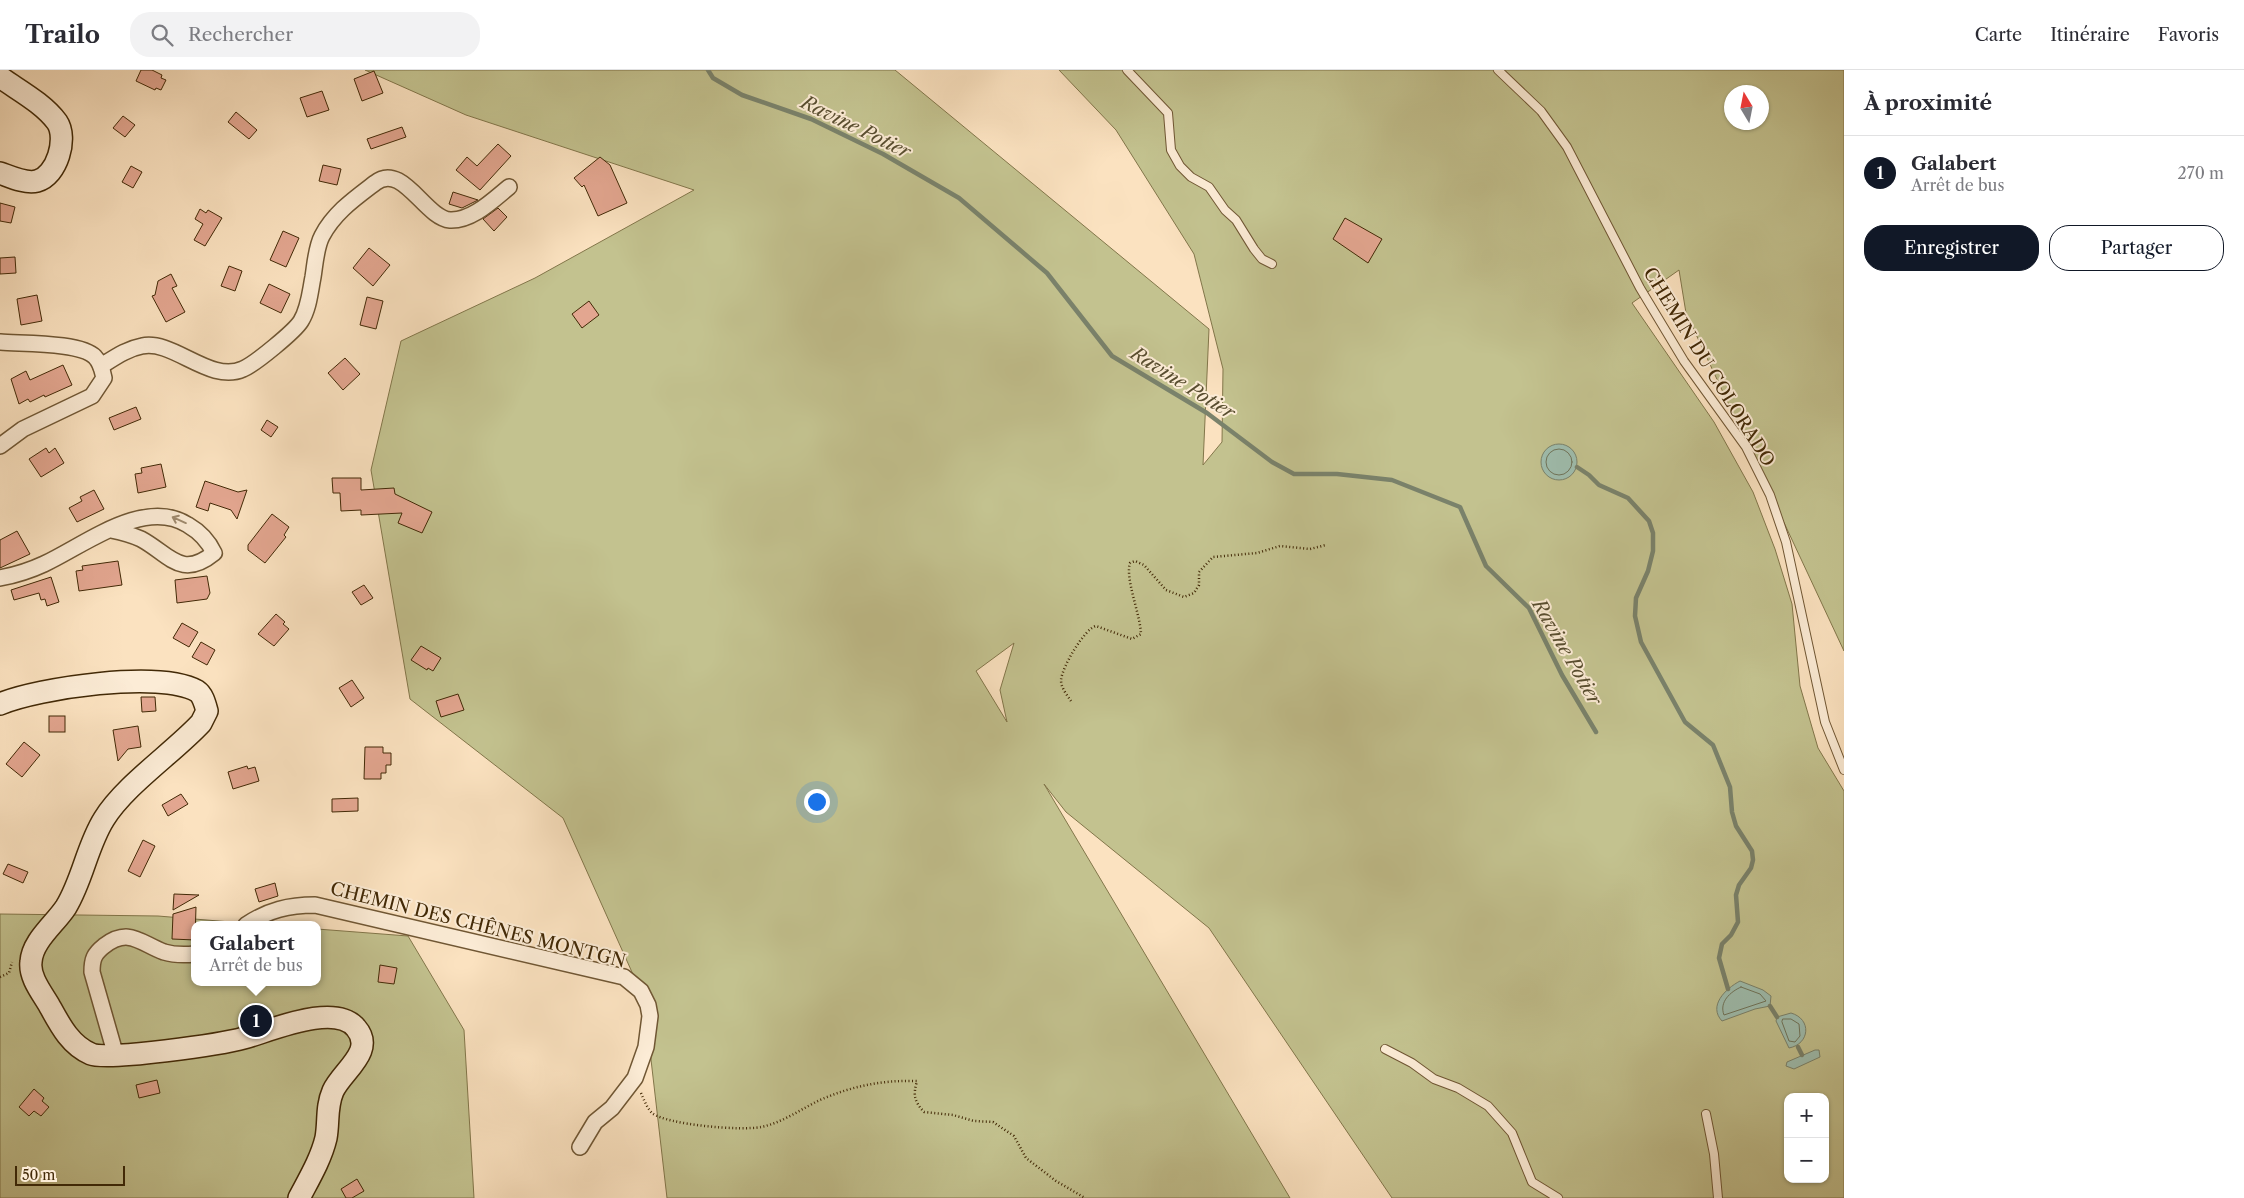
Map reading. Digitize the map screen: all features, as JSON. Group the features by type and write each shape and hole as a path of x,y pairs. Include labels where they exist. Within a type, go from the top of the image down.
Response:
{"main road":[{"path":"0,76 47,111 58,124 61,142 52,170 38,181 22,180 0,173"},
{"path":"0,704 90,684 154,681 192,689 198,692 205,701 207,711 201,723 118,801 105,818 93,840 82,876 74,892 32,954 30,964 32,974 66,1034 77,1046 93,1055 116,1056 242,1038 295,1021 344,1018 356,1027 363,1040 361,1053 333,1090 327,1110 326,1136 318,1161 299,1198"}],"street":[{"path":"102,366 127,350 144,345 161,348 210,368 230,372 242,370 258,359 300,322 310,296 320,238 335,215 378,181 390,178 401,182 437,216 450,220 476,213 509,187"},
{"path":"0,342 80,348 94,355 102,366 104,378 92,396 23,429 0,446"},
{"path":"0,578 23,573 38,567 130,520 152,516 168,516 181,520 198,532 210,544 214,553 201,563 176,563 143,540 111,530"},
{"name":"CHEMIN DES CHÊNES MONTGN","path":"252,921 264,913 281,908 315,905 624,977 641,991 648,1005 650,1016 646,1047 635,1078 612,1108 594,1122 580,1147"},
{"path":"116,1056 92,972 92,960 95,954 112,940 124,936 140,940 165,952 191,954"}],"lane":[{"path":"1127,70 1168,113 1170,150 1180,166 1191,177 1209,187 1225,210 1236,220 1262,259 1272,264"},
{"name":"CHEMIN DU COLORADO","path":"1498,70 1541,111 1567,147 1640,288 1684,361 1746,447 1770,495 1786,542 1825,722 1844,770"},
{"path":"1385,1050 1412,1063 1434,1079 1458,1088 1488,1106 1512,1133 1532,1182 1558,1198"},
{"path":"1706,1114 1714,1154 1718,1198"}],"path":[{"path":"1071,701 1064,691 1061,680 1067,664 1085,632 1090,627 1096,626 1132,639 1141,634 1138,608 1128,571 1130,563 1135,561 1144,564 1166,590 1184,597 1194,593 1198,585 1199,572 1213,558 1257,553 1280,546 1310,549 1326,545"},
{"path":"635,1078 648,1108 654,1114 679,1122 735,1128 761,1128 862,1084 893,1080 916,1081 913,1093 916,1102 924,1112 953,1115 974,1121 993,1122 1014,1136 1026,1158 1056,1181 1085,1198"}],"shaded area":[{"path":"365,70 895,70 1209,329 1203,465 1222,442 1223,369 1194,254 1116,130 1059,70 1844,70 1844,651 1686,313 1679,270 1632,303 1714,422 1753,492 1775,549 1792,604 1800,686 1818,748 1844,791 1844,1198 1392,1198 1209,928 1066,812 1044,784 1290,1198 667,1198 644,999 563,818 410,699 371,470 401,341 535,278 694,190 466,115","holes":["1014,643 1000,690 1007,722 976,671"]},
{"path":"0,914 158,916 219,921 191,921 191,986 321,986 321,929 408,936 464,1030 474,1198 0,1198"}],"water":[{"path":"1559,444 1566,445 1572,449 1576,455 1576,469 1572,475 1566,479 1559,480 1552,479 1546,475 1542,469 1541,462 1542,455 1546,449 1552,445"},
{"path":"1740,981 1763,990 1771,996 1770,1006 1755,1009 1722,1021 1717,1010 1720,998"},
{"path":"1791,1013 1802,1020 1806,1031 1801,1042 1789,1048 1776,1021 1777,1017"},
{"path":"1819,1050 1820,1057 1794,1069 1786,1066 1787,1062"}],"building":[{"path":"141,70 152,70 162,75 161,78 166,80 161,90 156,88 155,90 136,81"},
{"path":"374,71 383,93 362,101 354,79"},
{"path":"322,91 329,110 307,117 300,98"},
{"path":"236,112 257,130 249,139 228,122"},
{"path":"123,116 135,125 125,137 113,128"},
{"path":"402,127 406,137 371,149 367,139"},
{"path":"498,144 511,156 480,190 456,170 467,157 477,166"},
{"path":"600,157 610,165 627,203 598,216 584,185 582,187 574,178"},
{"path":"323,165 341,169 337,185 319,181"},
{"path":"131,166 142,172 133,188 122,182"},
{"path":"453,192 478,200 462,208 449,204"},
{"path":"0,203 15,207 11,223 0,221"},
{"path":"498,208 507,217 494,231 483,219"},
{"path":"200,209 206,213 208,210 222,218 205,246 194,240 203,224 195,219"},
{"path":"1345,218 1382,239 1368,263 1333,239"},
{"path":"283,231 299,238 286,267 270,260"},
{"path":"369,248 390,265 373,286 353,268"},
{"path":"15,257 16,273 0,274 0,258"},
{"path":"229,266 242,271 235,291 221,286"},
{"path":"171,274 177,286 172,288 185,312 166,322 152,296 155,295 158,281"},
{"path":"269,284 290,294 281,313 260,303"},
{"path":"37,295 42,321 21,325 17,299"},
{"path":"367,297 383,301 376,329 360,325"},
{"path":"589,301 599,315 582,328 572,314"},
{"path":"345,358 360,374 343,390 328,373"},
{"path":"63,365 72,385 45,397 44,395 30,402 28,399 19,404 11,379 26,371 30,380"},
{"path":"136,407 141,419 114,430 109,418"},
{"path":"267,420 278,427 271,437 261,430"},
{"path":"46,448 49,453 55,448 64,463 41,477 29,459"},
{"path":"161,464 166,487 138,493 135,474 142,473 141,468"},
{"path":"332,478 361,478 361,490 394,488 395,494 432,512 422,533 398,523 402,513 361,515 361,510 341,511 340,493 333,493"},
{"path":"205,481 238,492 247,490 237,519 231,510 210,503 208,511 196,507"},
{"path":"94,490 104,509 77,522 69,508 82,501 80,497"},
{"path":"272,514 289,527 284,535 286,537 265,563 248,550 248,545"},
{"path":"17,531 30,554 0,568 0,540"},
{"path":"118,561 122,585 79,591 76,571 83,570 82,566"},
{"path":"207,576 210,593 207,599 177,603 175,580"},
{"path":"51,577 59,602 47,606 45,599 41,600 39,593 14,600 11,590"},
{"path":"364,585 373,598 361,605 352,592"},
{"path":"276,614 285,622 283,624 289,629 274,646 258,634"},
{"path":"182,623 198,632 189,647 173,638"},
{"path":"201,642 215,650 207,665 192,657"},
{"path":"421,646 441,658 433,671 428,668 427,670 411,660"},
{"path":"352,680 364,698 351,707 339,688"},
{"path":"458,694 464,710 441,717 436,701"},
{"path":"141,697 155,697 156,711 142,712"},
{"path":"49,716 65,716 65,732 49,732"},
{"path":"138,726 141,747 128,749 118,761 113,730"},
{"path":"24,742 40,755 22,777 6,764"},
{"path":"365,747 383,747 383,753 391,753 391,765 386,765 386,773 381,773 381,779 364,779"},
{"path":"247,766 248,769 255,767 259,781 233,789 228,772"},
{"path":"181,794 188,804 168,816 162,805"},
{"path":"358,798 358,811 332,812 332,799"},
{"path":"143,840 155,846 140,877 128,871"},
{"path":"8,864 28,872 23,883 3,874"},
{"path":"275,883 278,896 259,902 255,889"},
{"path":"174,894 199,895 173,910"},
{"path":"196,907 196,921 191,921 191,940 172,939 173,914"},
{"path":"380,965 397,968 394,984 378,982"},
{"path":"157,1080 160,1093 139,1098 136,1085"},
{"path":"34,1089 44,1098 42,1101 49,1107 41,1116 34,1111 29,1116 19,1107"},
{"path":"357,1179 364,1191 352,1198 346,1198 341,1189"}],"waterway":[{"name":"Ravine Potier","path":"708,70 713,78 742,95 811,119 883,154 959,198 1047,273 1112,356 1207,413 1272,462 1294,474 1337,474 1392,480 1460,507 1486,566 1529,608 1562,675 1596,732"},
{"path":"1577,467 1599,485 1628,498 1649,521 1653,533 1653,551 1648,571 1636,598 1635,616 1641,642 1685,722 1713,745 1730,787 1732,812 1736,826 1752,851 1753,860 1751,868 1739,885 1736,895 1738,922 1731,935 1722,944 1719,958 1728,989"},
{"path":"1770,1006 1777,1017"},
{"path":"1798,1047 1802,1055"}],"place":[{"name":"Galabert","path":"256,1021"}]}
